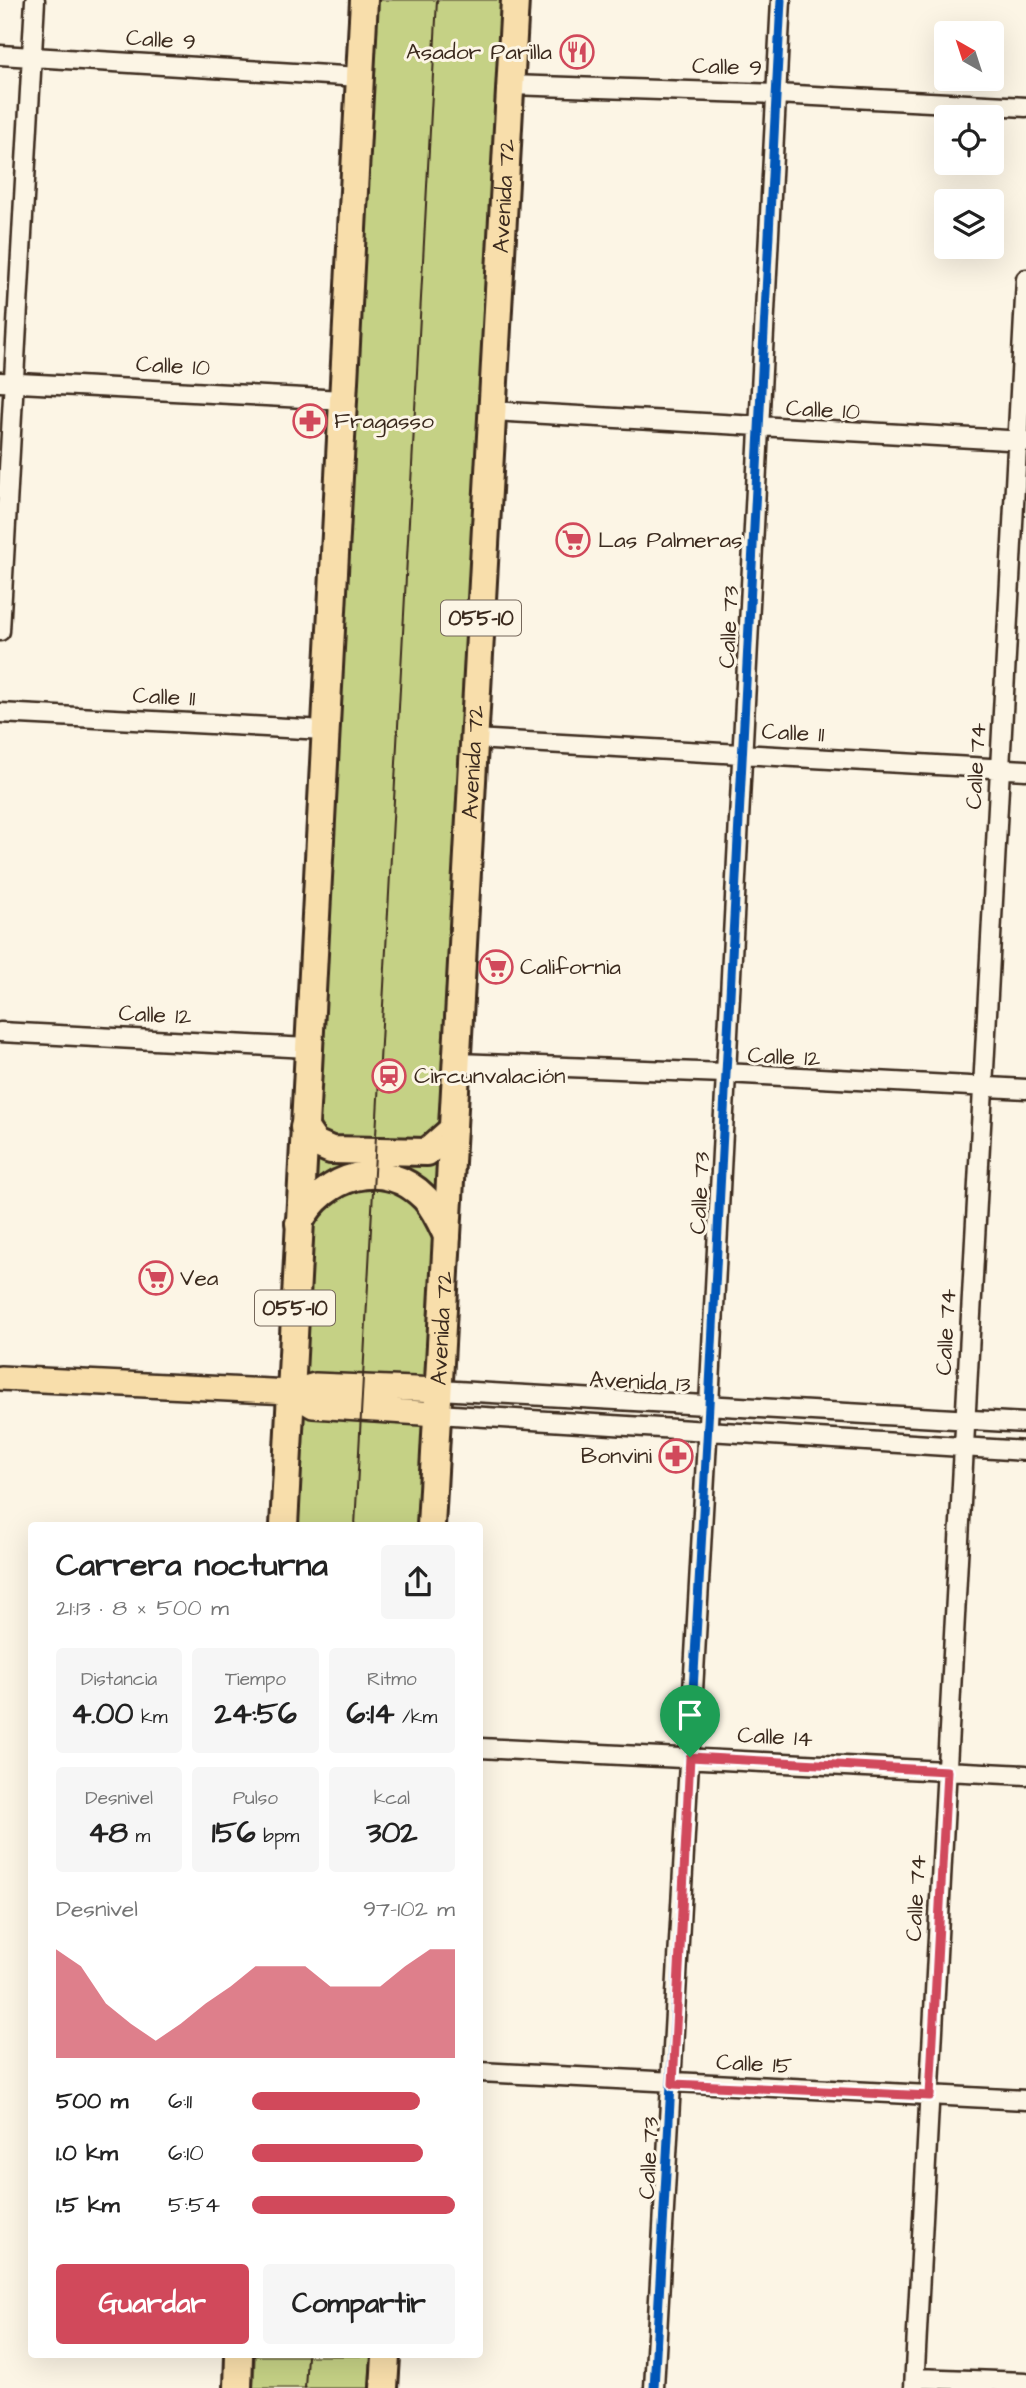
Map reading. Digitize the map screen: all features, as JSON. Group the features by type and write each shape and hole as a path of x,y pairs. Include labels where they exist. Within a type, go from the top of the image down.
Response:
{"highway":[{"name":"055-10","path":"284,1522 364,0"},
{"name":"Avenida 72","path":"431,1522 515,0"},
{"path":"304,1127 315,1143 331,1150 428,1152 439,1145 453,1129"},
{"path":"299,1223 312,1201 332,1184 348,1178 373,1175 393,1178 411,1187 426,1200 447,1236"},
{"path":"238,2388 240,2358"},
{"path":"384,2388 386,2358"}],"main road":[{"name":"Avenida 13","path":"0,1378 290,1392 313,1406 438,1402"}],"street":[{"path":"0,631 7,382 35,0"},
{"name":"Calle 73","path":"654,2388 673,2084 781,0"},
{"name":"Calle 9","path":"0,55 360,77"},
{"name":"Calle 9","path":"510,85 776,93 1026,107"},
{"name":"Calle 74","path":"915,2383 1000,769 1022,440 1026,279"},
{"name":"Calle 10","path":"7,382 343,400"},
{"name":"Calle 10","path":"493,411 1022,440"},
{"name":"Calle 11","path":"0,713 325,730"},
{"name":"Calle 11","path":"474,739 1026,770"},
{"name":"Calle 12","path":"0,1032 308,1048"},
{"name":"Calle 12","path":"457,1063 725,1073 1026,1089"},
{"name":"Avenida 13","path":"438,1402 709,1405 1026,1423"},
{"name":"Avenida 13","path":"438,1402 707,1429 1026,1451"},
{"name":"Calle 14","path":"483,1748 1026,1775"},
{"name":"Calle 15","path":"483,2072 1026,2100"},
{"path":"915,2383 1026,2382"}],"green space":[{"path":"371,0 501,0 440,1133 427,1146 328,1143 315,1134"},
{"path":"310,1149 440,1152 436,1199 355,1164 333,1170 310,1186"},
{"path":"383,1184 414,1201 434,1235 427,1382 300,1376 309,1226 341,1189"},
{"path":"297,1414 425,1420 419,1522 294,1522"},
{"path":"255,2358 371,2358 369,2388 253,2388"}],"tram line":[{"path":"355,1522 437,0"},
{"path":"305,2388 307,2358"}],"cycle path":[{"path":"654,2388 709,1405 781,0"}],"place":[{"name":"Asador Parilla","path":"577,52"},
{"name":"Fragasso","path":"310,421"},
{"name":"Las Palmeras","path":"573,540"},
{"name":"California","path":"496,967"},
{"name":"Circunvalación","path":"389,1076"},
{"name":"Vea","path":"156,1278"},
{"name":"Bonvini","path":"676,1456"}],"route":[{"path":"690,1757 947,1771 930,2096 673,2084 690,1757"}]}
